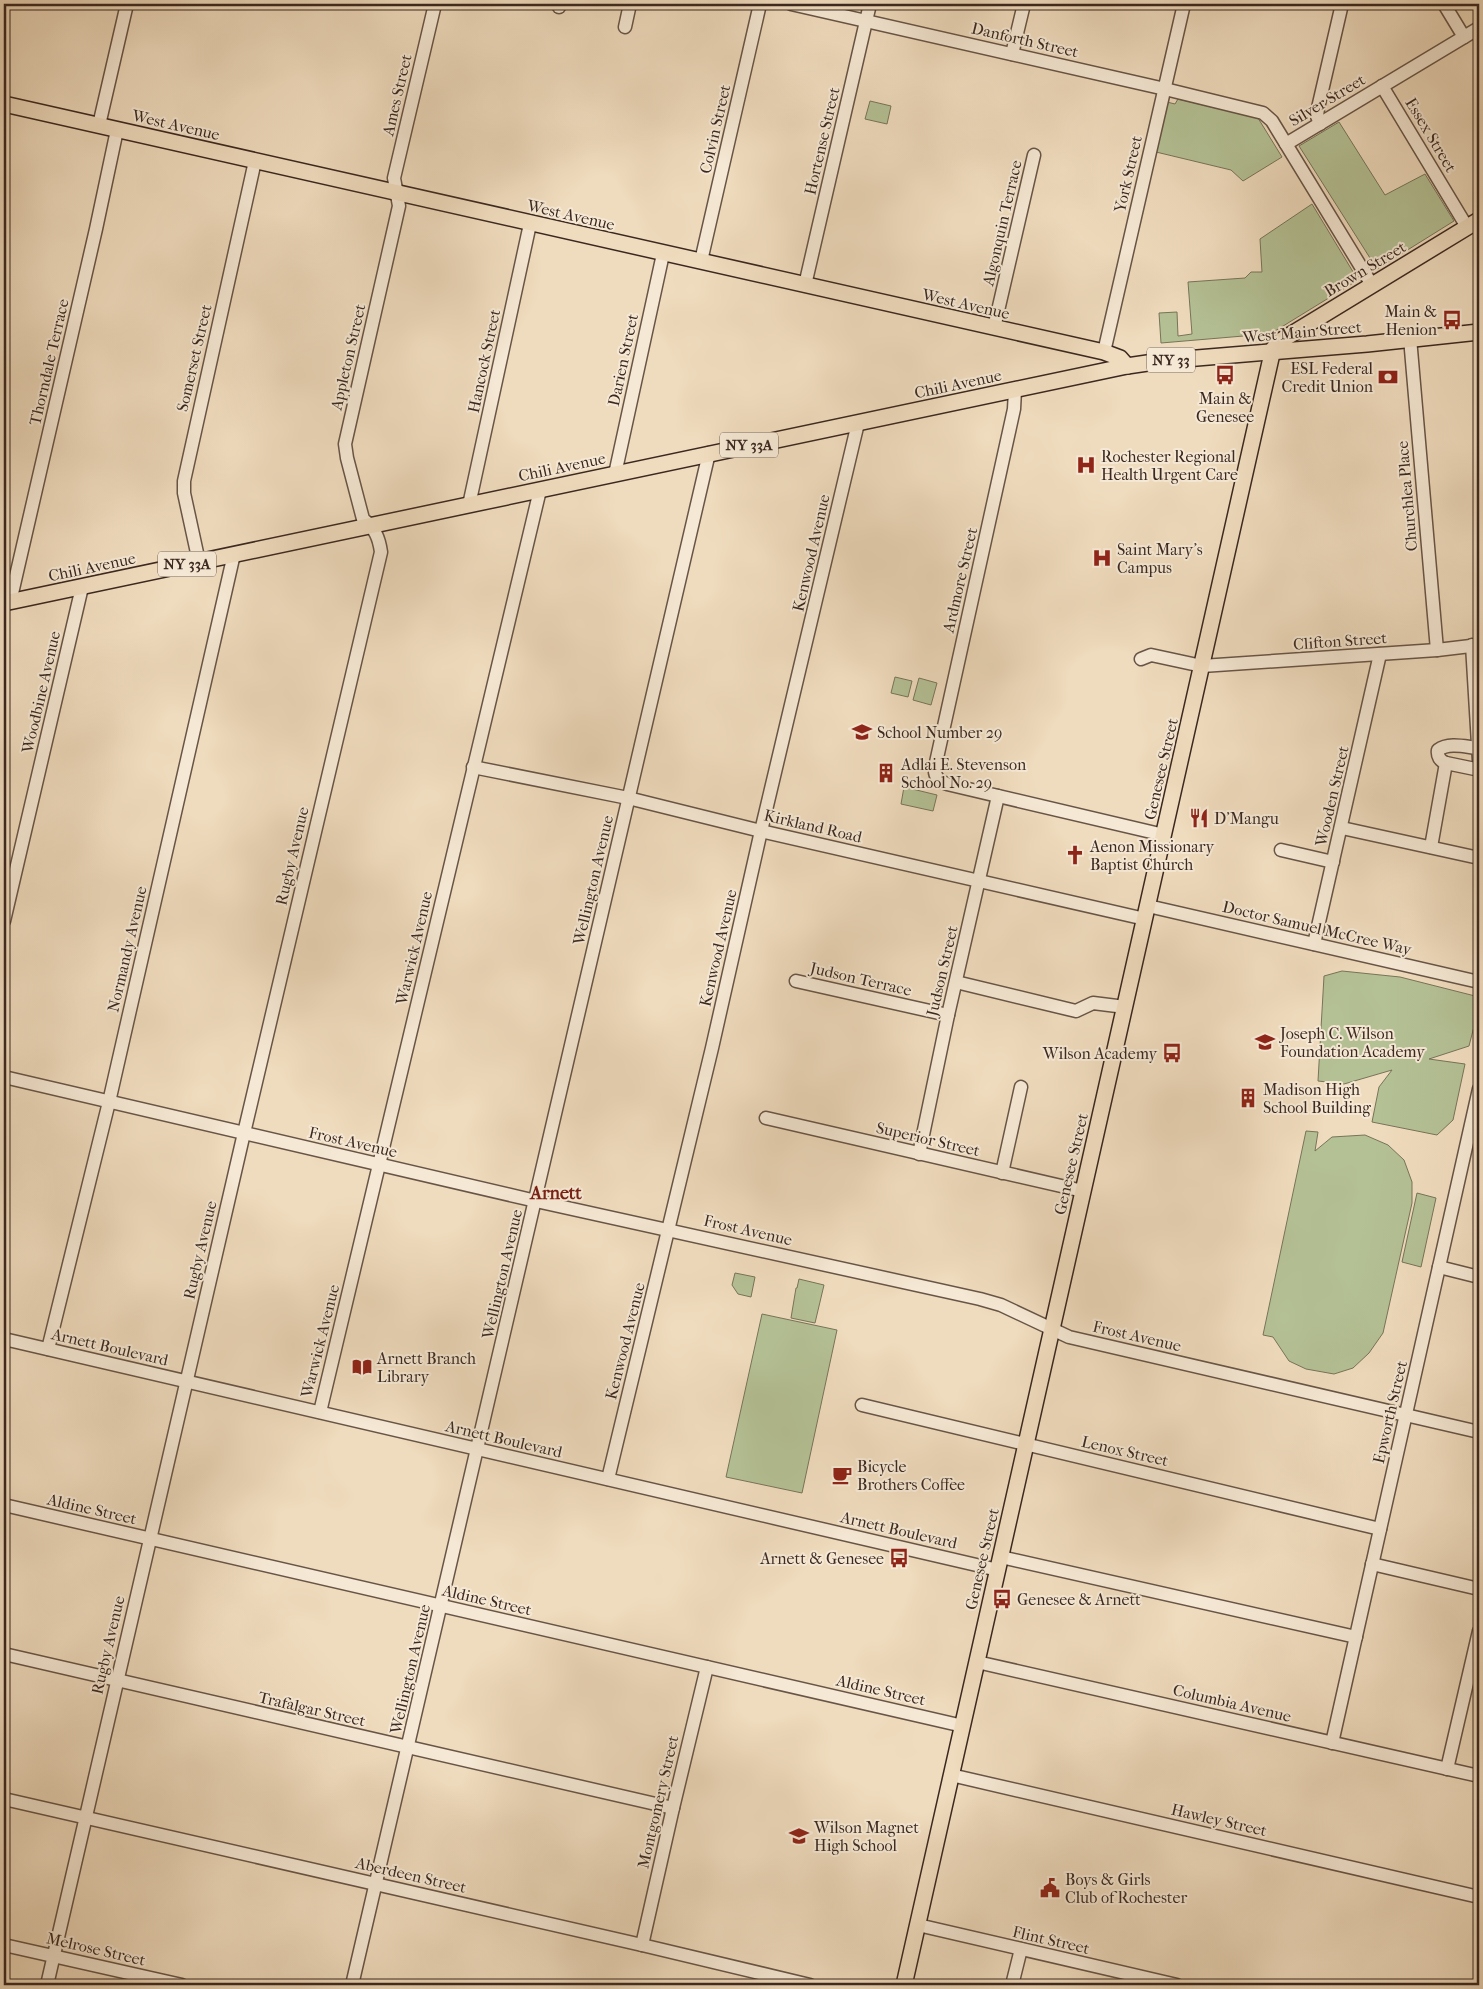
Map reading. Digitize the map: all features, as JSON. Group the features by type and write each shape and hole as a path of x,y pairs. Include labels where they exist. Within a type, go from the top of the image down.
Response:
{"main road":[{"name":"West Avenue","path":"4,104 1104,352 1120,358 1127,366"},
{"name":"Brown Street","path":"1273,351 1282,340 1473,223"},
{"name":"West Main Street","path":"1127,366 1161,361 1479,332"},
{"name":"Genesee Street","path":"904,1985 1273,351"},
{"name":"Chili Avenue","path":"7,602 1127,366"}],"street":[{"path":"98,125 127,4"},
{"name":"Ames Street","path":"396,193 394,178 435,4"},
{"path":"625,27 630,4"},
{"name":"Colvin Street","path":"700,262 760,4"},
{"name":"Danforth Street","path":"790,4 1165,89"},
{"name":"Hortense Street","path":"806,285 870,4"},
{"path":"1012,54 1024,4"},
{"name":"York Street","path":"1104,352 1184,4"},
{"path":"1320,124 1317,111 1342,4"},
{"path":"1444,4 1472,32 1479,44"},
{"name":"Silver Street","path":"1165,89 1263,113 1270,118 1286,144 1472,32"},
{"name":"Essex Street","path":"1382,86 1473,223"},
{"name":"Thorndale Terrace","path":"7,602 96,229 117,130"},
{"path":"1286,144 1372,285"},
{"name":"Algonquin Terrace","path":"994,328 1034,155"},
{"name":"Somerset Street","path":"199,562 184,493 184,481 255,161"},
{"name":"Appleton Street","path":"371,525 363,519 345,444 399,206 396,193"},
{"name":"Hancock Street","path":"469,505 530,224"},
{"name":"Darien Street","path":"615,474 663,254"},
{"name":"Churchlea Place","path":"1410,338 1437,650"},
{"name":"Ardmore Street","path":"998,796 947,784 937,778 935,767 1012,418 1015,390"},
{"name":"Kenwood Avenue","path":"608,1479 712,1048 761,831 858,423"},
{"name":"Wellington Avenue","path":"352,1985 709,453"},
{"name":"Warwick Avenue","path":"320,1412 540,490"},
{"name":"Rugby Avenue","path":"47,1985 244,1133 381,552 379,538 371,525"},
{"name":"Normandy Avenue","path":"48,1349 108,1102 234,554"},
{"name":"Woodbine Avenue","path":"4,921 82,587"},
{"path":"1476,645 1479,754 1457,746 1442,747 1438,750 1438,754 1442,762 1476,769 1479,766"},
{"name":"Clifton Street","path":"1141,659 1151,655 1202,666 1437,650 1476,645"},
{"name":"Wooden Street","path":"1314,944 1342,828 1380,654"},
{"path":"1431,847 1446,763"},
{"name":"Kirkland Road","path":"473,767 628,798 761,831 979,881 1146,912"},
{"path":"998,796 1164,835"},
{"name":"Judson Street","path":"919,1154 948,1015 998,796"},
{"path":"1342,828 1479,858"},
{"path":"1282,850 1334,862"},
{"name":"Doctor Samuel McCree Way","path":"1146,912 1314,944 1479,982"},
{"name":"Judson Terrace","path":"796,981 948,1015"},
{"path":"956,982 1076,1012 1093,1003 1125,1007"},
{"name":"Frost Avenue","path":"4,1077 536,1201 980,1298 1001,1305 1052,1330 1074,1338 1479,1432"},
{"path":"1002,1173 1021,1087"},
{"name":"Epworth Street","path":"1332,1743 1477,1106 1479,1089"},
{"name":"Superior Street","path":"766,1118 1083,1191"},
{"path":"1439,1267 1479,1277"},
{"name":"Arnett Boulevard","path":"4,1339 608,1479 999,1564 1356,1637"},
{"name":"Lenox Street","path":"862,1405 1380,1529"},
{"name":"Aldine Street","path":"4,1505 963,1726"},
{"path":"1372,1564 1479,1589"},
{"path":"1447,1769 1479,1631"},
{"name":"Trafalgar Street","path":"4,1654 672,1808"},
{"name":"Columbia Avenue","path":"977,1662 1479,1776"},
{"name":"Montgomery Street","path":"642,1945 672,1808 707,1667"},
{"name":"Hawley Street","path":"952,1775 1479,1897"},
{"name":"Aberdeen Street","path":"4,1798 810,1985"},
{"name":"Flint Street","path":"918,1926 1177,1985"},
{"name":"Melrose Street","path":"4,1945 182,1985"},
{"path":"1012,1985 1021,1949"}],"green space":[{"path":"1178,99 1258,118 1282,157 1243,181 1231,170 1156,152 1167,102 1175,104"},
{"path":"870,101 891,106 887,124 865,119"},
{"path":"1339,122 1385,195 1425,174 1454,221 1377,269 1299,146"},
{"path":"1312,204 1358,280 1275,331 1267,332 1267,334 1161,343 1159,313 1177,312 1178,336 1192,334 1188,282 1245,278 1251,272 1262,272 1260,239"},
{"path":"895,677 912,681 908,697 891,693"},
{"path":"919,678 937,683 931,705 913,700"},
{"path":"904,787 937,795 933,811 901,804"},
{"path":"1342,971 1400,977 1479,997 1479,1007 1469,1046 1429,1059 1465,1064 1453,1120 1437,1135 1372,1122 1379,1087 1392,1070 1344,1084 1318,1081 1324,976"},
{"path":"1306,1131 1318,1132 1315,1151 1332,1137 1365,1135 1388,1145 1404,1160 1412,1182 1412,1203 1383,1333 1369,1353 1353,1368 1334,1374 1306,1369 1289,1361 1273,1337 1263,1335"},
{"path":"1417,1193 1436,1198 1421,1267 1402,1262"},
{"path":"735,1273 755,1277 751,1297 738,1294 732,1285"},
{"path":"799,1279 824,1285 815,1323 791,1318"},
{"path":"762,1314 837,1330 802,1493 726,1477"}],"place":[{"name":"Main & Henion","path":"1452,320"},
{"name":"Main & Genesee","path":"1225,375"},
{"name":"ESL Federal Credit Union","path":"1388,377"},
{"name":"Rochester Regional Health Urgent Care","path":"1086,465"},
{"name":"Saint Mary's Campus","path":"1102,558"},
{"name":"School Number 29","path":"862,732"},
{"name":"Adlai E. Stevenson School No. 29","path":"886,773"},
{"name":"D'Mangu","path":"1199,818"},
{"name":"Aenon Missionary Baptist Church","path":"1075,855"},
{"name":"Joseph C. Wilson Foundation Academy","path":"1265,1042"},
{"name":"Wilson Academy","path":"1172,1053"},
{"name":"Madison High School Building","path":"1248,1098"},
{"name":"Arnett Branch Library","path":"362,1367"},
{"name":"Bicycle Brothers Coffee","path":"842,1475"},
{"name":"Arnett & Genesee","path":"899,1558"},
{"name":"Genesee & Arnett","path":"1002,1599"},
{"name":"Wilson Magnet High School","path":"799,1836"},
{"name":"Boys & Girls Club of Rochester","path":"1050,1888"}],"district":[{"name":"Arnett","path":"556,1193"}]}
